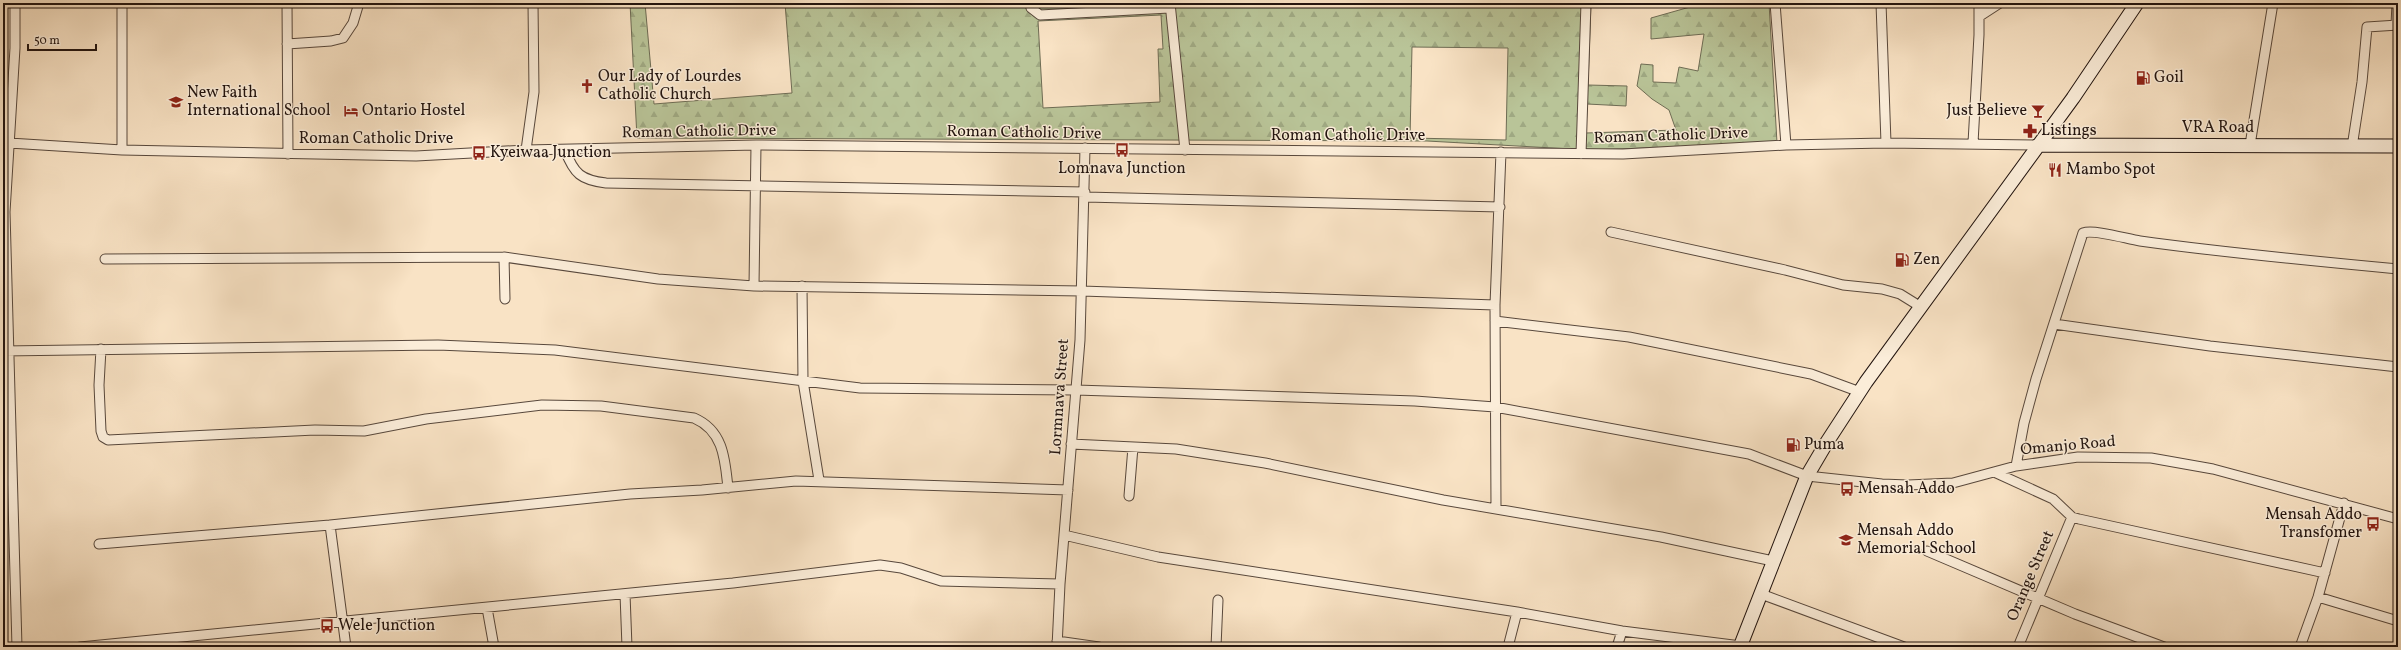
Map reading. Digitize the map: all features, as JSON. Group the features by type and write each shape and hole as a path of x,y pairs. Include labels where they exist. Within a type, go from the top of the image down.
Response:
{"main road":[{"path":"1740,647 1807,476 1860,392 2038,146 2137,3"},
{"name":"VRA Road","path":"2038,146 2398,146"}],"street":[{"path":"15,3 15,48 4,212 6,351 18,647"},
{"path":"122,3 122,150"},
{"path":"287,3 288,154"},
{"path":"287,44 331,41 343,38 354,23 359,3"},
{"path":"526,150 534,92 533,3"},
{"path":"1030,3 1031,8 1040,15 1170,6 1184,150"},
{"path":"1581,154 1586,3"},
{"path":"1775,3 1786,145"},
{"path":"1881,3 1886,143"},
{"path":"1973,143 1980,16 1979,3"},
{"path":"1980,16 2000,3"},
{"path":"2250,145 2274,3"},
{"path":"2352,146 2362,82 2367,26 2397,25 2397,3"},
{"name":"Roman Catholic Drive","path":"9,143 122,150 423,156 526,150 756,146 1501,152 1581,154 1624,154 1786,145 1886,143 1973,143 2038,146"},
{"path":"754,286 756,146"},
{"name":"Lormnava Street","path":"1057,644 1060,584 1076,390 1082,292 1085,148"},
{"path":"565,150 574,168 588,181 606,183 755,184 1500,207"},
{"path":"1496,508 1494,305 1500,207 1501,152"},
{"path":"1610,232 1785,270 1844,285 1882,289 1900,294 1921,307"},
{"path":"2016,466 2024,423 2073,260 2085,232 2284,259 2398,269"},
{"path":"105,259 504,257 658,279 754,286 1082,292 1494,305"},
{"path":"504,257 504,299"},
{"path":"802,286 803,381 819,480"},
{"path":"1495,321 1629,337 1811,374 1860,392"},
{"path":"2054,324 2210,346 2398,367"},
{"name":"Omanjo Road","path":"6,351 438,345 555,350 860,388 1076,390 1368,399 1495,407 1749,454 1807,476 1882,484 1921,485 1953,483 2016,466 2078,457 2151,458 2213,469 2344,503 2398,519"},
{"path":"101,349 99,385 101,431 103,437 108,440 315,430 364,431 426,419 526,406 587,405 699,420 720,441 723,448 728,488"},
{"path":"1071,444 1176,450 1265,463 1496,508 1661,537 1773,561"},
{"path":"1129,496 1133,447"},
{"path":"1994,472 2053,499 2072,517 2148,536 2325,573"},
{"path":"99,544 330,526 630,494 728,488 819,480 1068,490"},
{"path":"2300,647 2318,597 2344,503"},
{"name":"Orange Street","path":"2018,647 2037,597 2072,517"},
{"path":"330,526 346,647"},
{"path":"1064,535 1158,557 1517,612 1622,631 1740,647"},
{"path":"1927,551 2075,614 2164,647"},
{"path":"80,647 625,594 880,565 901,568 941,581 1060,584"},
{"path":"625,594 627,647"},
{"path":"1761,594 1904,647"},
{"path":"2318,597 2398,621"},
{"path":"1216,647 1218,600"},
{"path":"487,608 494,647"},
{"path":"1508,647 1517,612"},
{"path":"1617,647 1622,631"},
{"path":"1057,644 1099,647"}],"green space":[{"path":"630,3 645,3 654,104 792,93 785,3 1053,3 1053,5 1591,3 1588,85 1627,86 1626,106 1587,104 1586,133 1676,130 1669,110 1652,99 1637,86 1641,64 1653,65 1653,82 1676,83 1679,67 1698,71 1704,34 1651,39 1651,18 1697,5 1697,3 1769,3 1777,143 1589,150 1427,141 637,138","holes":["1161,15 1163,49 1158,49 1160,102 1043,108 1038,21","1412,47 1508,48 1506,140 1410,138"]}],"place":[{"name":"Goil","path":"2143,78"},
{"name":"Our Lady of Lourdes Catholic Church","path":"587,86"},
{"name":"New Faith International School","path":"176,102"},
{"name":"Ontario Hostel","path":"351,111"},
{"name":"Just Believe","path":"2038,111"},
{"name":"Listings","path":"2030,131"},
{"name":"Lomnava Junction","path":"1122,150"},
{"name":"Kyeiwaa Junction","path":"479,153"},
{"name":"Mambo Spot","path":"2055,170"},
{"name":"Zen","path":"1902,260"},
{"name":"Puma","path":"1793,445"},
{"name":"Mensah Addo","path":"1847,489"},
{"name":"Mensah Addo Transfomer","path":"2373,524"},
{"name":"Mensah Addo Memorial School","path":"1846,540"},
{"name":"Wele Junction","path":"327,626"}]}
